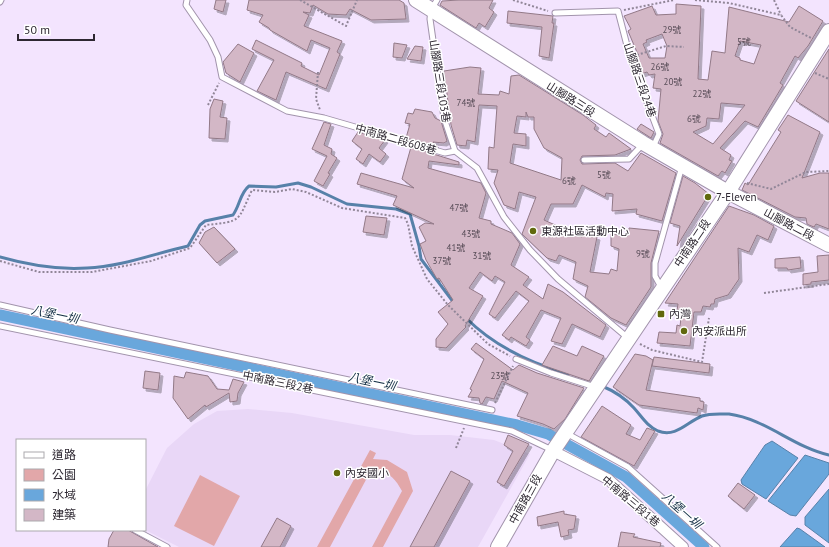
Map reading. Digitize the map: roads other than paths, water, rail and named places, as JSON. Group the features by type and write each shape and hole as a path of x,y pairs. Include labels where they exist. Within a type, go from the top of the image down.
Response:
{"main road":[{"name":"山腳路三段","path":"416,0 434,5 648,146 728,192"},
{"name":"中南路二段","path":"566,433 595,386 728,192 829,31"},
{"name":"山腳路二段","path":"728,192 829,245"},
{"name":"中南路三段","path":"498,547 553,451 566,433"}],"street":[{"name":"中南路三段1巷","path":"553,451 608,479 683,547"}],"lane":[{"name":"中南路二段608巷","path":"187,0 186,5 188,9 210,40 218,57 222,77 287,111 324,118 445,153 455,151"},
{"name":"山腳路三段103巷","path":"434,5 430,19 444,118 455,151"},
{"name":"山腳路三段24巷","path":"555,13 618,11 630,57 659,134 648,146"},
{"path":"584,160 629,159 648,146"},
{"path":"455,151 477,168 504,217 530,250 558,279 628,339"},
{"path":"662,288 655,276 654,264 682,165"},
{"path":"0,305 110,330 492,410"},
{"name":"中南路三段2巷","path":"0,326 512,431 553,451"},
{"path":"516,359 550,373 595,386"},
{"path":"566,433 628,467 717,547"},
{"path":"137,531 167,547"}],"water":[{"path":"772,441 798,458 766,499 742,484 741,480 765,445"},
{"path":"805,455 829,463 829,474 796,516 790,515 768,501"},
{"path":"829,489 829,543 805,525 805,517"},
{"path":"797,528 800,529 825,547 780,547"}],"waterway":[{"path":"0,257 32,265 54,268 100,267 113,265 188,246 200,225 205,221 233,215 244,192 249,186 276,187 298,183 311,187 347,204 396,209 410,214 421,259 454,303"},
{"name":"八堡一圳","path":"0,315 517,425 548,434 626,477 704,547"},
{"path":"466,318 501,346 540,365 568,374"},
{"path":"602,386 631,404 648,424 654,429 664,433 676,431 705,415 729,414 755,421 803,446 829,455"}],"place":[{"name":"7-Eleven","path":"708,197"},
{"name":"東源社區活動中心","path":"533,231"},
{"name":"內灣","path":"661,314"},
{"name":"內安派出所","path":"684,331"},
{"name":"內安國小","path":"337,473"}]}
